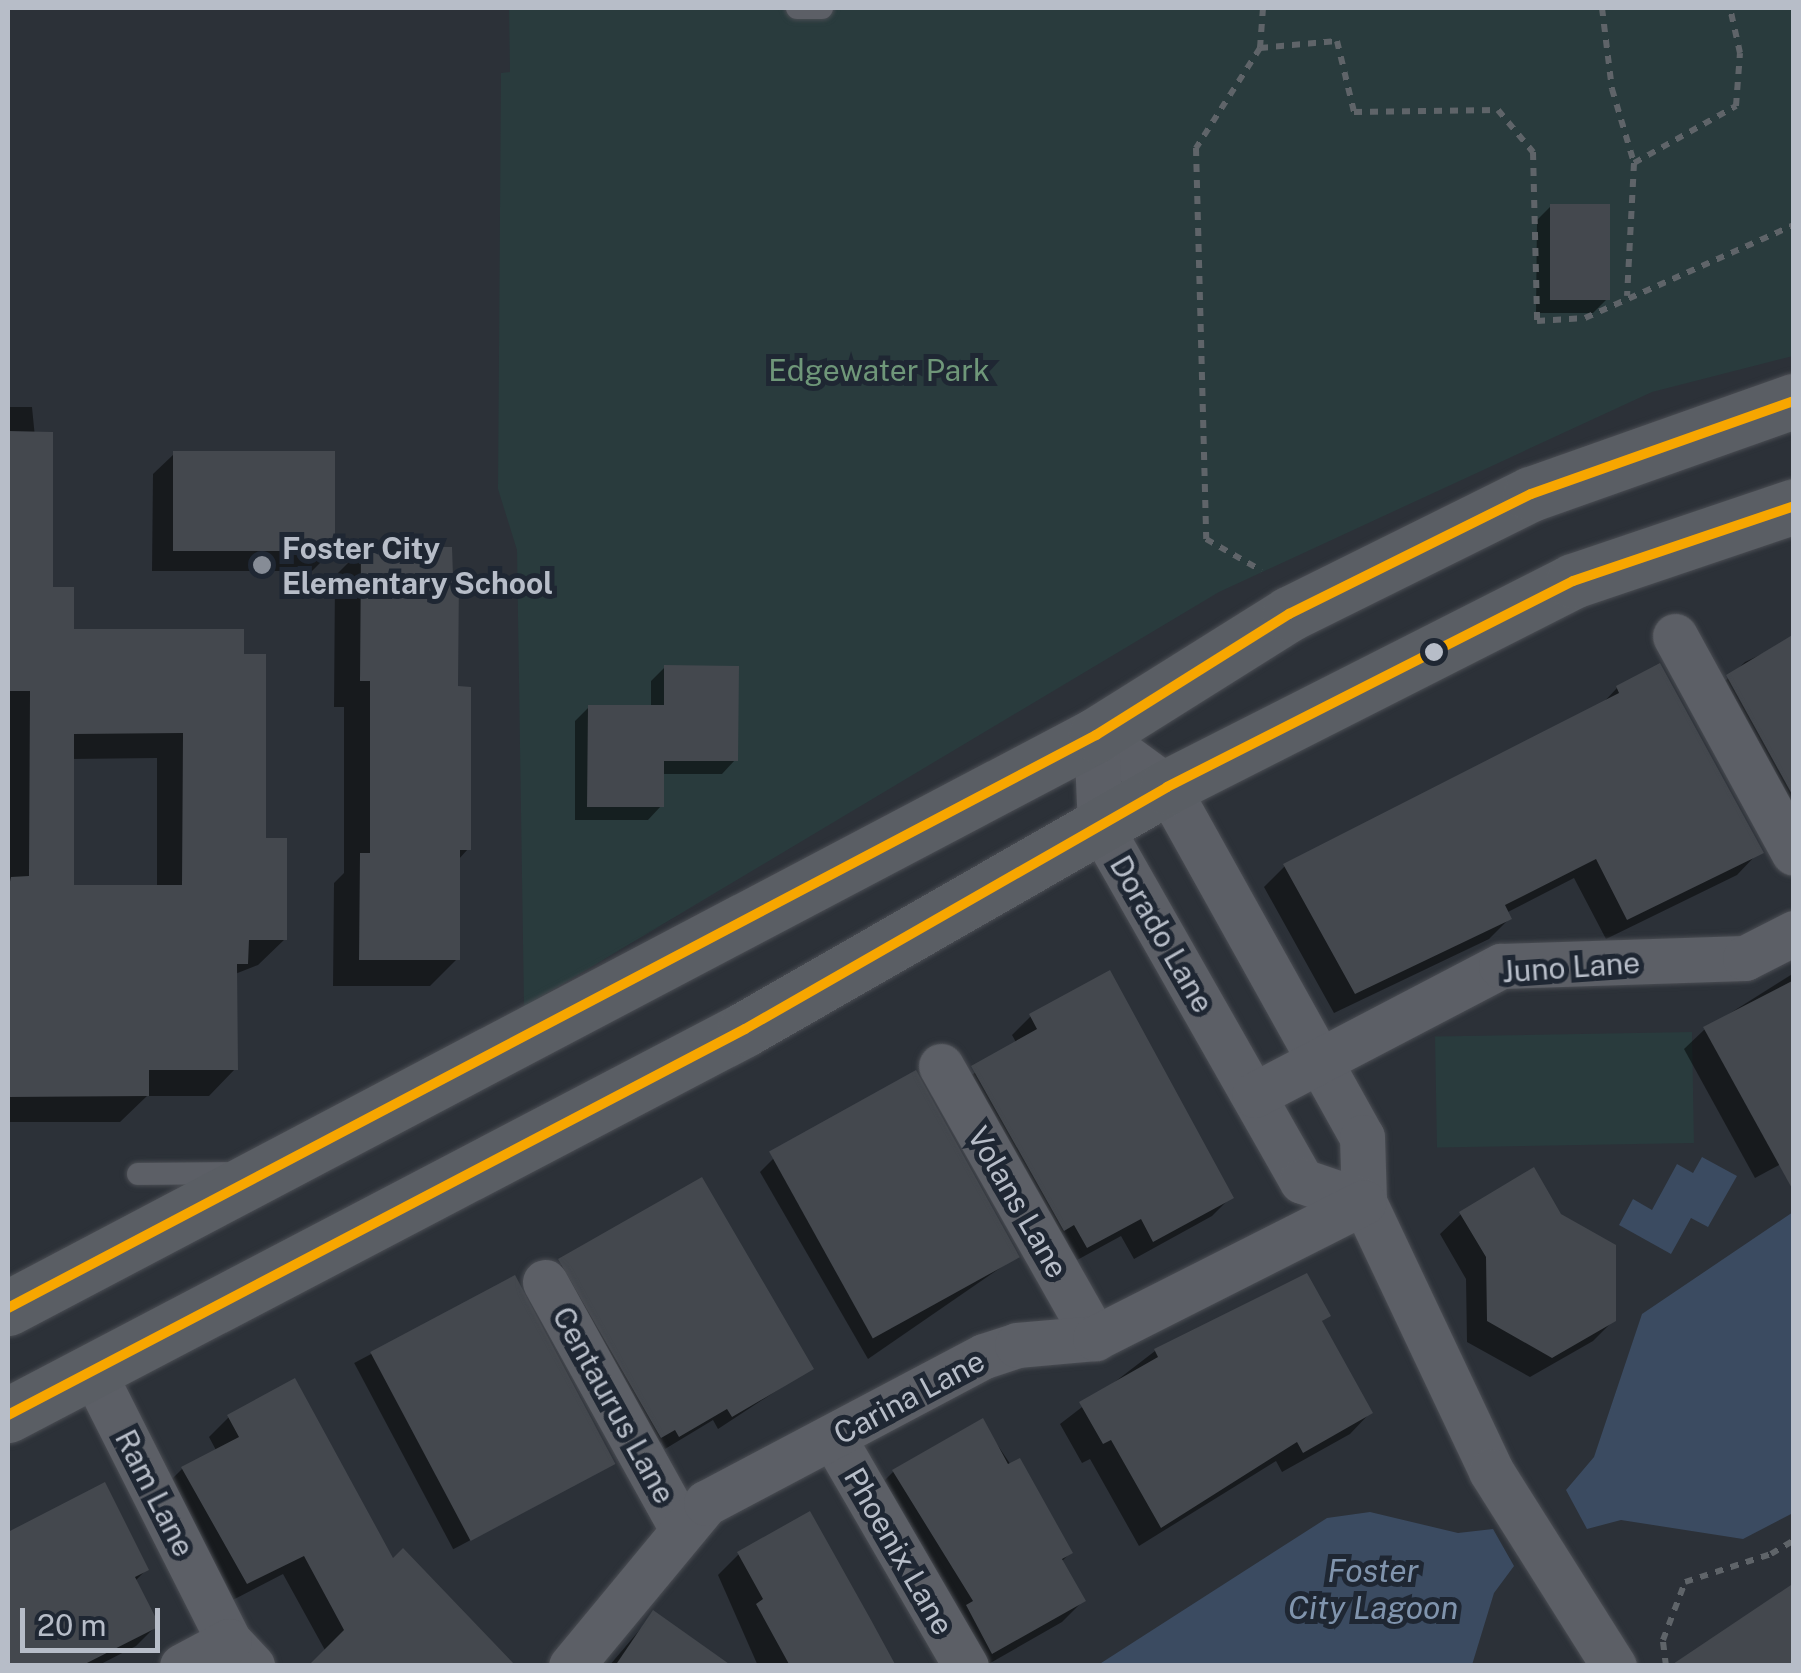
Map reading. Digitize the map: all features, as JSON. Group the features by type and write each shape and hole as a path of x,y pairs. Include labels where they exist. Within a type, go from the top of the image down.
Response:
{"main road":[{"path":"8,1308 1096,735 1289,614 1530,494 1794,401"},
{"path":"8,1415 745,1030 1167,787 1573,581 1794,506"}],"street":[{"path":"1675,636 1794,853"},
{"path":"1096,735 1167,787 1362,1137 1364,1202 1491,1472 1571,1591 1614,1666"},
{"name":"Dorado Lane","path":"1096,735 1100,826 1302,1181 1364,1202"},
{"name":"Juno Lane","path":"1254,1096 1501,966 1745,958 1794,933"},
{"name":"Volans Lane","path":"941,1066 1095,1338"},
{"name":"Carina Lane","path":"571,1666 706,1502 984,1356 1017,1344 1095,1338 1364,1202"},
{"name":"Centaurus Lane","path":"545,1282 682,1528"},
{"name":"Ram Lane","path":"92,1370 240,1653"},
{"name":"Phoenix Lane","path":"833,1437 966,1666"},
{"path":"182,1666 240,1653"}],"lane":[{"path":"797,8 822,8"},
{"path":"138,1174 262,1172"}],"path":[{"path":"1262,572 1206,538 1196,148 1260,48 1263,8"},
{"path":"1602,8 1612,89 1634,163 1628,296"},
{"path":"1634,163 1736,106 1740,53 1730,8"},
{"path":"1260,48 1337,41 1354,112 1498,110 1534,152 1537,321 1585,318 1794,225"},
{"path":"1666,1666 1663,1640 1685,1582 1771,1554 1794,1540"}],"green space":[{"name":"Edgewater Park","path":"509,8 1793,8 1793,356 1652,392 1219,592 524,1007 517,550 498,489 501,73 510,72"},
{"path":"1692,1032 1694,1143 1437,1147 1435,1036"}],"water":[{"path":"1702,1157 1737,1176 1708,1227 1691,1218 1671,1254 1619,1225 1633,1199 1652,1210 1677,1164 1693,1173"},
{"path":"1793,1212 1793,1513 1743,1539 1621,1520 1587,1529 1566,1490 1594,1457 1642,1314"},
{"name":"Foster City Lagoon","path":"1370,1512 1458,1533 1493,1529 1514,1566 1494,1593 1472,1665 1098,1665 1327,1518"}],"building":[{"path":"1550,204 1610,204 1610,300 1550,300"},
{"path":"8,431 53,432 53,587 74,587 74,629 244,629 244,654 266,654 266,838 287,838 287,940 249,940 248,964 237,964 238,1070 149,1070 149,1096 8,1097 8,891 11,877 29,876 30,691 8,691","holes":["183,733 182,885 74,885 74,734"]},
{"path":"173,451 335,451 335,551 173,551"},
{"path":"361,547 452,547 453,576 459,577 458,686 471,687 471,850 460,850 460,960 359,960 360,853 370,853 370,681 360,681"},
{"path":"1794,634 1794,798 1726,675"},
{"path":"1660,663 1764,853 1627,920 1596,859 1505,905 1512,919 1355,994 1283,864 1619,693 1616,686"},
{"path":"664,665 739,666 738,761 664,761 664,807 587,807 588,705 664,705"},
{"path":"1110,970 1234,1198 1153,1242 1141,1219 1087,1248 1074,1225 1064,1231 971,1066 1037,1029 1029,1014"},
{"path":"1794,980 1794,1192 1703,1027"},
{"path":"916,1070 1020,1257 873,1339 769,1151"},
{"path":"1534,1167 1561,1214 1616,1245 1616,1321 1552,1358 1487,1321 1486,1257 1459,1212"},
{"path":"702,1177 814,1369 732,1417 727,1409 679,1437 675,1430 661,1438 558,1259"},
{"path":"1307,1273 1331,1316 1322,1321 1373,1413 1303,1453 1297,1442 1161,1528 1111,1440 1103,1444 1079,1402 1158,1357 1154,1349"},
{"path":"515,1275 615,1464 471,1541 370,1352"},
{"path":"295,1378 393,1558 403,1548 516,1666 308,1666 344,1630 304,1556 247,1584 181,1467 239,1437 227,1415"},
{"path":"983,1418 1008,1464 1020,1458 1073,1553 1062,1559 1086,1601 992,1654 966,1605 973,1601 892,1470"},
{"path":"105,1482 149,1570 135,1577 160,1626 81,1666 8,1666 8,1532"},
{"path":"810,1511 896,1666 790,1666 756,1604 763,1599 737,1552"},
{"path":"1794,1583 1794,1666 1670,1666"},
{"path":"653,1610 732,1666 615,1666"}],"transit line":[{"path":"8,1308 1096,735 1289,614 1531,494 1794,401"},
{"path":"8,1415 745,1029 1167,787 1573,581 1794,506"}],"place":[{"name":"Foster City Elementary School","path":"262,565"}]}
